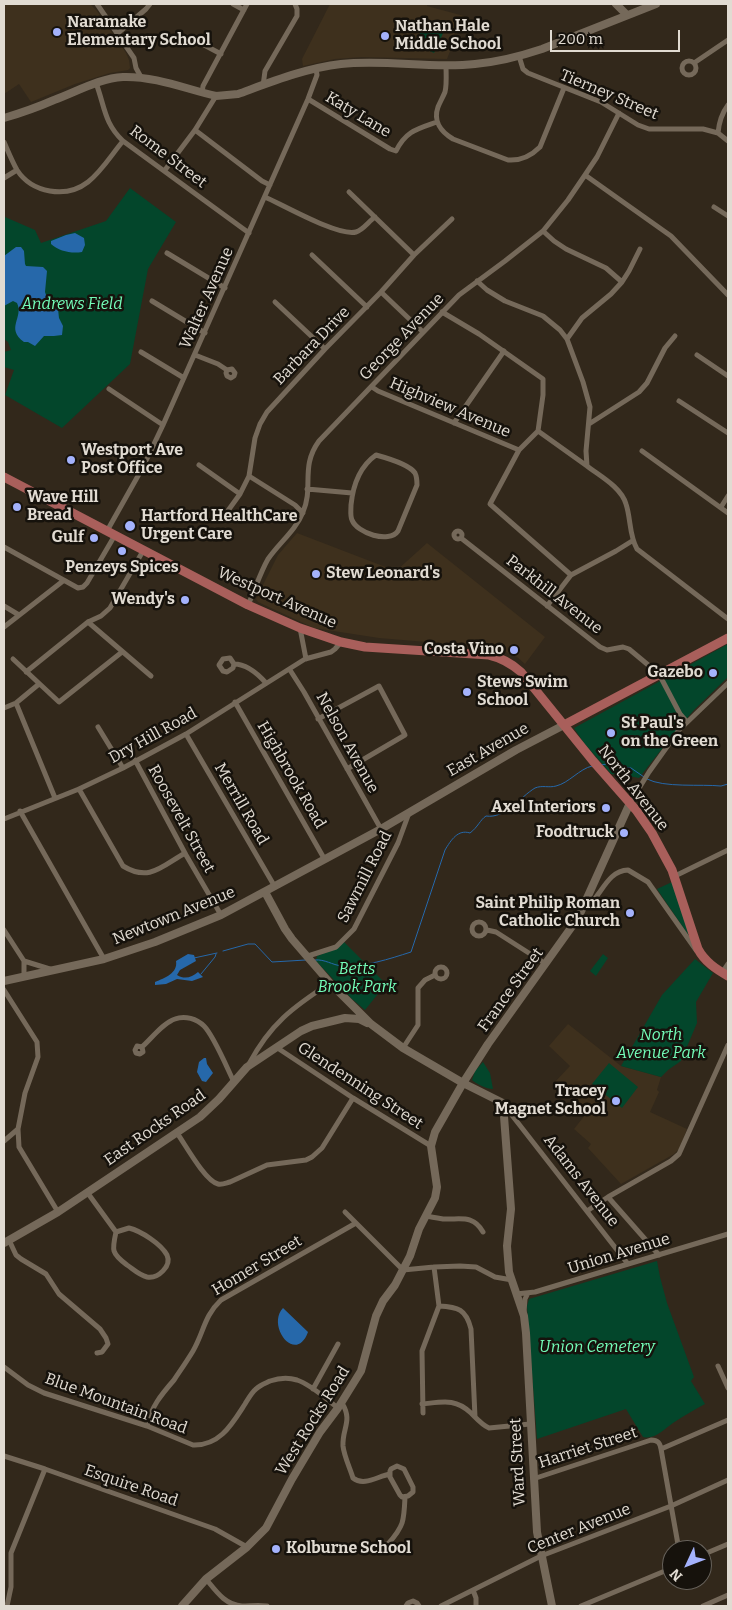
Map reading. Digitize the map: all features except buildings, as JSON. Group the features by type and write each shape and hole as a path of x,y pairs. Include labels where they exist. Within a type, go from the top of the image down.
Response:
{"main road":[{"path":"616,4 626,15"},
{"path":"4,118 96,83 121,77 141,77 216,96 238,94 306,71 340,64 474,64 519,56 656,4"},
{"name":"Westport Avenue","path":"4,476 248,606 300,628 341,642 366,648 496,656 512,664 521,672 564,725"},
{"name":"East Avenue","path":"265,892 381,830 516,750 728,638"},
{"name":"North Avenue","path":"564,725 630,803 652,833 669,862 696,945 704,958 725,974"},
{"name":"France Street","path":"463,1083 500,1026 571,929 582,909 624,812 630,803"},
{"path":"265,892 285,930 330,982 371,1024"},
{"name":"Newtown Avenue","path":"4,981 104,959 148,945 221,915 265,892"},
{"name":"East Rocks Road","path":"6,1241 58,1212 177,1133 208,1110 247,1067 301,1031 312,1026 345,1018 371,1024"},
{"name":"Adams Avenue","path":"371,1024 403,1048 502,1103"},
{"path":"431,1146 435,1132 463,1083"},
{"name":"Ward Street","path":"502,1103 511,1209 507,1246 509,1272 524,1316 537,1532 540,1556 552,1606"},
{"name":"West Rocks Road","path":"182,1606 206,1579 247,1547 266,1528 320,1432 340,1406 361,1371 376,1316 410,1256 419,1229 435,1198 437,1187 431,1146"}],"street":[{"path":"97,4 134,58 136,68 141,77"},
{"path":"118,33 146,10 150,4"},
{"path":"233,4 244,10"},
{"path":"202,93 203,86 247,4"},
{"path":"262,86 265,71 297,16 295,4"},
{"path":"191,38 220,54"},
{"path":"694,63 728,40"},
{"name":"Tierney Street","path":"519,56 522,67 528,73 601,102 638,125 649,129 703,129 718,132"},
{"path":"446,65 446,90 438,108 437,122 446,135 453,139 508,160 516,160 533,153 540,147 564,88"},
{"name":"Walter Avenue","path":"64,581 78,588 83,587 87,583 143,468 205,333 308,99 318,75 316,69"},
{"name":"Rome Street","path":"96,83 108,121 113,131 123,141 249,233"},
{"path":"165,170 213,104 216,96"},
{"name":"Katy Lane","path":"308,99 396,151 408,134 437,122"},
{"path":"728,105 723,111 718,132 728,141"},
{"name":"George Avenue","path":"248,606 269,558 303,513 309,461 312,451 319,441 459,295 543,230 568,200 597,157 619,113"},
{"path":"195,130 262,181 270,185"},
{"path":"4,142 18,170 28,182 37,187 60,192 75,189 88,182 99,172 123,141"},
{"path":"4,178 18,170"},
{"path":"585,175 671,236 728,295"},
{"path":"349,192 414,255"},
{"path":"265,197 315,221 351,232 360,230 374,217"},
{"path":"714,206 728,216"},
{"name":"Barbara Drive","path":"228,512 249,476 254,438 267,412 325,349 382,292 414,255 452,219"},
{"path":"543,230 566,249 606,268 622,282"},
{"path":"567,339 582,318 611,294 622,282 640,249"},
{"path":"167,253 225,288"},
{"path":"312,255 367,307"},
{"path":"477,282 506,301 543,316 560,330 567,339 590,408 586,451 587,466"},
{"path":"382,292 423,332"},
{"path":"152,301 205,333"},
{"path":"275,302 325,349"},
{"path":"442,312 504,351 543,379 543,395 538,431 519,450 490,504 571,575"},
{"path":"589,424 639,392 647,382 665,348 676,336"},
{"path":"454,423 504,351"},
{"path":"141,352 184,378"},
{"path":"195,355 218,364 227,370"},
{"path":"698,355 728,376"},
{"name":"Highview Avenue","path":"372,387 519,450"},
{"path":"109,389 163,425"},
{"path":"679,400 728,433"},
{"path":"538,431 617,490 626,503 632,541 637,549 728,619"},
{"path":"642,451 728,513"},
{"path":"376,456 387,458 409,467 417,478 417,485 398,532 390,538 382,538 355,526 351,519 352,493 358,475 365,465 376,456"},
{"path":"199,465 240,494"},
{"path":"249,476 295,505 303,513"},
{"path":"307,489 352,493"},
{"path":"721,507 728,496"},
{"name":"Parkhill Avenue","path":"461,538 600,647 607,650 623,647 629,649 659,674"},
{"path":"548,606 571,575 632,541"},
{"path":"4,547 64,581 4,627"},
{"path":"26,672 88,622 101,616 110,608 143,551"},
{"path":"4,606 19,615"},
{"path":"88,622 150,676"},
{"path":"300,628 306,659"},
{"name":"Dry Hill Road","path":"4,819 79,789 123,768 186,734 306,659 327,654 336,649 341,642"},
{"path":"13,659 59,702 122,652"},
{"path":"234,664 244,666 254,672 266,684"},
{"name":"Nelson Avenue","path":"290,670 381,830"},
{"path":"659,674 680,714 687,722"},
{"path":"630,803 649,772 679,730 728,683"},
{"path":"4,708 16,703 39,684"},
{"path":"318,720 378,686 405,735 347,769"},
{"name":"Highbrook Road","path":"235,702 325,860"},
{"path":"16,703 55,798"},
{"path":"98,727 123,768"},
{"name":"Merrill Road","path":"186,734 275,887"},
{"name":"Roosevelt Street","path":"135,760 221,915"},
{"path":"79,789 122,866 140,874 148,873 185,853"},
{"path":"20,811 104,959"},
{"name":"Sawmill Road","path":"310,958 336,948 354,929 398,843 410,813"},
{"path":"674,876 728,850"},
{"path":"582,909 592,902 612,877 619,872 628,870 648,882 685,936 704,958"},
{"path":"4,930 24,961 24,977"},
{"path":"486,930 496,932 546,964"},
{"path":"24,961 54,970"},
{"path":"725,974 728,964"},
{"path":"403,1048 418,1024 418,988 425,980 435,975"},
{"path":"247,1067 257,1048 270,1030 298,1004 330,982"},
{"path":"4,990 37,1042 38,1057 25,1093 18,1129 19,1147 58,1212"},
{"path":"142,1047 175,1019 184,1017 192,1019 206,1028 234,1082"},
{"path":"587,1210 672,1161 679,1154 728,1045"},
{"name":"Glendenning Street","path":"276,1047 353,1098 431,1146"},
{"path":"177,1133 206,1176 216,1184 224,1184 267,1165 306,1160 312,1157 322,1148 353,1098"},
{"name":"Adams Avenue","path":"502,1103 628,1264"},
{"path":"4,1142 18,1129"},
{"path":"87,1192 116,1232 113,1244 114,1253 117,1258 141,1275 154,1277 166,1266 168,1261 163,1250 148,1237 129,1228 116,1232"},
{"path":"608,1197 658,1255"},
{"path":"346,1212 403,1270 434,1266 460,1266 476,1268 495,1277 512,1280"},
{"path":"426,1216 471,1220 479,1225 483,1232"},
{"name":"Homer Street","path":"147,1426 154,1404 174,1380 194,1350 208,1314 221,1300 356,1223"},
{"name":"Union Avenue","path":"516,1294 528,1293 728,1234"},
{"path":"6,1241 16,1255 46,1274 59,1294 100,1330 108,1344 102,1352 97,1353"},
{"path":"423,1413 422,1352 439,1306 434,1266"},
{"name":"Ward Street","path":"524,1316 525,1299 528,1293"},
{"path":"439,1306 454,1307 460,1310 465,1314 469,1322 471,1329 475,1417"},
{"path":"313,1390 338,1344"},
{"path":"718,1366 728,1388"},
{"name":"Blue Mountain Road","path":"4,1367 28,1385 44,1393 147,1426 193,1445 201,1445 220,1437 228,1430 256,1389 265,1383 277,1379 288,1378 298,1380 340,1406"},
{"path":"422,1404 457,1403 462,1405 484,1426 489,1428 530,1424"},
{"path":"340,1406 346,1410 348,1420 343,1446 353,1478 357,1481 371,1481 382,1475 390,1474"},
{"name":"Harriet Street","path":"533,1479 651,1440 658,1442 662,1449 728,1420"},
{"path":"662,1449 677,1540"},
{"name":"Esquire Road","path":"4,1456 215,1529 247,1547"},
{"path":"394,1467 404,1468 414,1490 411,1495 405,1497 400,1495 390,1474 391,1469 394,1467"},
{"path":"7,1606 11,1587 11,1553 45,1469"},
{"name":"Center Avenue","path":"441,1606 540,1556 670,1506 728,1480"},
{"path":"378,1545 388,1544 400,1530 404,1515 405,1497"},
{"path":"712,1551 728,1544"},
{"path":"581,1606 662,1572"},
{"path":"206,1579 222,1598 229,1602 239,1606 267,1606"},
{"path":"473,1590 476,1606"},
{"path":"703,1606 728,1598"},
{"path":"406,1606 413,1601 419,1606"}],"shaded area":[{"name":"Naramake Elementary School","path":"4,4 90,4 126,53 130,68 75,84 31,102 19,84 4,94"},
{"name":"Nathan Hale Middle School","path":"330,4 427,4 427,6 464,16 447,59 362,57 335,59 303,66 302,59"},
{"path":"297,533 396,571 427,543 545,637 525,664 517,657 497,648 379,638 314,628 258,602 256,599 278,555"},
{"name":"Tracey Magnet School","path":"568,1024 621,1066 661,1077 657,1090 659,1092 650,1112 687,1129 679,1149 674,1154 621,1184 588,1148 591,1144 574,1129 589,1110 555,1082 570,1066 549,1046"}],"green space":[{"path":"425,22 444,31 434,53 415,44"},
{"name":"Andrews Field","path":"130,188 176,222 148,269 130,364 62,428 5,395 14,370 4,367 4,352 11,350 8,342 4,339 4,219 5,217 35,230 41,243 106,221"},
{"path":"728,644 728,677 694,710 639,778 611,774 584,743 574,728"},
{"path":"672,882 689,934 689,936 657,889"},
{"name":"Betts Brook Park","path":"344,942 386,984 365,1010 316,961 317,956 338,948"},
{"path":"603,954 608,958 596,976 590,971"},
{"name":"North Avenue Park","path":"695,959 713,973 696,1002 697,1023 681,1061 661,1077 621,1066 662,995"},
{"path":"483,1062 490,1073 493,1089 482,1086 472,1080 475,1071"},
{"path":"609,1063 638,1087 622,1108 592,1084"},
{"name":"Union Cemetery","path":"657,1261 667,1303 694,1377 691,1381 705,1404 659,1433 647,1438 643,1437 626,1409 537,1439 527,1306 529,1299"}],"water":[{"path":"75,233 84,238 85,245 82,252 65,251 51,244 51,241"},
{"path":"16,247 21,247 24,251 26,266 43,267 47,271 45,292 47,298 58,309 59,318 63,326 62,335 44,336 35,346 24,342 16,332 15,327 19,308 17,303 13,301 4,306 4,256"},
{"path":"188,954 194,955 196,961 180,970 177,975 188,977 198,972 203,977 192,981 177,979 166,984 155,985 155,982 173,972 176,961"},
{"path":"206,1058 207,1064 213,1073 206,1082 202,1081 197,1072 199,1062"},
{"path":"283,1308 308,1332 303,1341 297,1345 290,1344 280,1332 279,1316"}],"waterway":[{"path":"601,765 607,764 631,768 644,777"},
{"path":"315,960 351,966 377,962 411,952 445,850 452,839 458,834 470,833 486,816 493,816 506,811 535,788 553,787 561,784 592,766"},
{"path":"647,779 673,785 721,786 728,784"},
{"path":"223,951 255,944 272,962 306,960"},
{"path":"194,958 217,953"},
{"path":"201,974 216,954"}],"place":[{"name":"Naramake Elementary School","path":"57,32"},
{"name":"Nathan Hale Middle School","path":"385,36"},
{"name":"Westport Ave Post Office","path":"71,460"},
{"name":"Wave Hill Bread","path":"17,507"},
{"name":"Hartford HealthCare Urgent Care","path":"130,526"},
{"name":"Gulf","path":"94,538"},
{"name":"Penzeys Spices","path":"122,551"},
{"name":"Stew Leonard's","path":"316,574"},
{"name":"Wendy's","path":"185,600"},
{"name":"Costa Vino","path":"514,650"},
{"name":"Gazebo","path":"713,673"},
{"name":"Stews Swim School","path":"467,692"},
{"name":"St Paul's on the Green","path":"611,733"},
{"name":"Axel Interiors","path":"606,808"},
{"name":"Foodtruck","path":"624,833"},
{"name":"Saint Philip Roman Catholic Church","path":"630,913"},
{"name":"Tracey Magnet School","path":"616,1101"},
{"name":"Kolburne School","path":"276,1549"}]}
